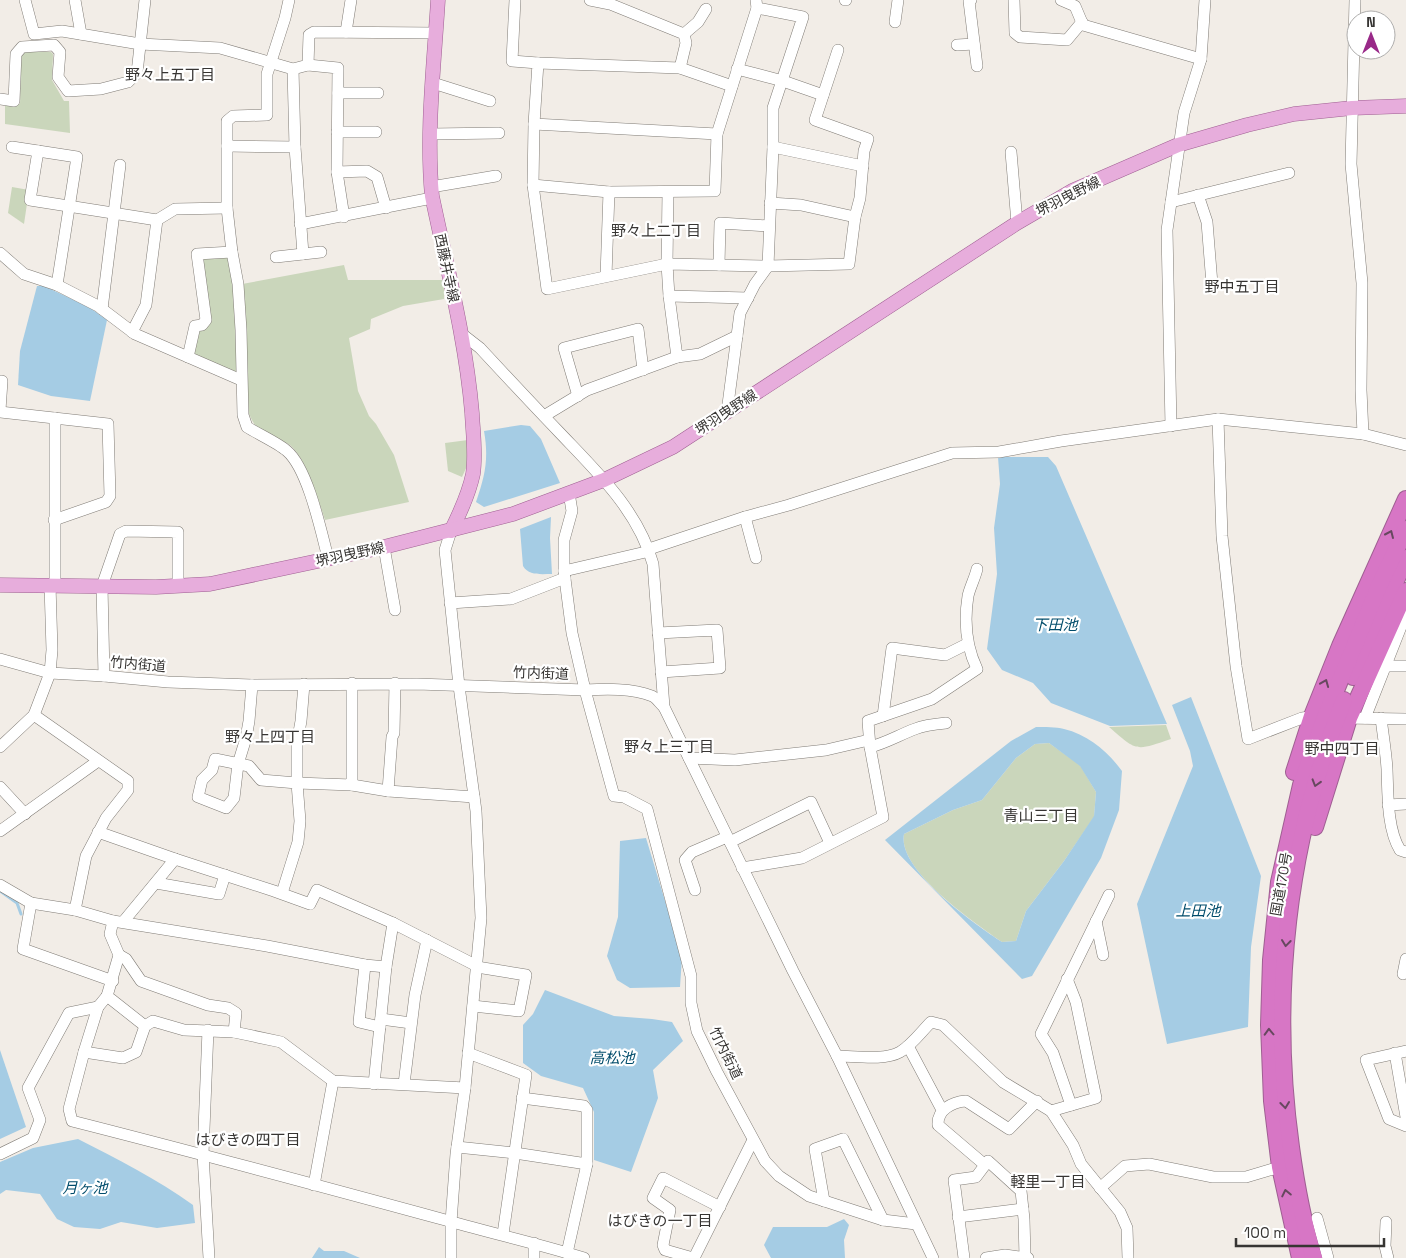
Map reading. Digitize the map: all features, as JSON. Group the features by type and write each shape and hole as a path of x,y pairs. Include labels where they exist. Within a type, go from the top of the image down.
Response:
{"highway":[{"path":"1337,717 1340,646 1406,499"},
{"name":"国道170号","path":"1392,589 1406,529"},
{"name":"国道170号","path":"1314,1258 1295,1176 1284,1100 1281,1025 1284,961 1295,872 1314,788 1337,717 1406,558"},
{"name":"国道170号","path":"1300,1258 1280,1167 1272,1101 1269,1025 1271,960 1279,882 1276,860 1293,778 1337,717"}],"main road":[{"name":"西藤井寺線","path":"438,0 431,134 432,193 462,334 470,390 474,462 468,489 451,530"},
{"name":"堺羽曳野線","path":"0,584 178,586 210,584 384,547 512,514 604,480 673,447 865,324 1017,223 1072,191 1178,145 1247,125 1294,114 1352,108 1406,106"}],"street":[{"path":"26,0 34,34 62,31 140,44 220,48 293,69 308,65 338,68 337,172 344,217"},
{"path":"75,0 81,34"},
{"path":"289,0 286,18 267,74 267,115 233,116 227,121 227,208 238,284 243,415 247,427 287,450 294,459 312,497 328,558"},
{"path":"346,32 352,0"},
{"path":"515,0 512,61 680,68 732,86"},
{"path":"590,0 610,4 684,34"},
{"path":"895,22 898,0"},
{"path":"971,0 969,1 977,66"},
{"path":"1014,0 1015,33 1020,37 1067,40 1082,22"},
{"path":"1061,0 1075,6 1083,25 1201,59"},
{"path":"1172,426 1167,230 1184,113 1201,59 1205,0"},
{"path":"1355,0 1351,164 1362,283 1361,390 1363,434"},
{"path":"0,99 14,101 16,54 22,47 54,45 60,52 58,77 68,91 101,89 128,82 137,72 144,1"},
{"path":"533,185 610,192 715,191 717,134 757,2 803,17 773,108 768,266 755,284 740,313 727,412"},
{"path":"684,34 698,22 706,9"},
{"path":"308,65 310,36 314,32 436,33"},
{"path":"680,68 686,43 684,34"},
{"path":"957,45 974,44"},
{"path":"538,63 533,185 547,289 667,264 768,266 849,264 855,217 860,198 864,151 868,139 815,120 838,50"},
{"path":"293,69 294,147 303,254"},
{"path":"737,69 783,81 823,95"},
{"path":"433,83 490,101"},
{"path":"338,93 378,93"},
{"path":"534,124 717,134"},
{"path":"337,132 376,132"},
{"path":"431,134 499,133"},
{"path":"227,146 294,147"},
{"path":"12,147 77,157 57,285"},
{"path":"773,147 863,166"},
{"path":"38,151 30,200 157,220 175,209 227,208"},
{"path":"1011,152 1017,223"},
{"path":"102,309 120,165"},
{"path":"337,172 367,171 377,177 386,208"},
{"path":"1171,202 1288,173"},
{"path":"300,224 386,208 432,193 496,176"},
{"path":"606,276 610,192"},
{"path":"668,192 668,296 678,357"},
{"path":"1198,195 1207,222 1212,284"},
{"path":"770,203 801,205 855,217"},
{"path":"132,332 146,305 157,220"},
{"path":"719,265 720,223 769,226"},
{"path":"188,357 195,326 202,325 206,320 196,254 232,252"},
{"path":"276,257 321,252"},
{"path":"0,253 24,274 57,285 102,309 132,332 241,380"},
{"path":"668,296 748,298"},
{"path":"578,396 564,348 638,329 643,370"},
{"path":"462,334 480,348 604,480 637,524 653,564 664,707"},
{"path":"544,416 588,390 678,357 700,354 737,336"},
{"path":"0,381 2,381 0,411 108,424 110,496 106,502 54,520"},
{"path":"0,747 34,716 50,673 52,650 55,418"},
{"path":"1218,419 1222,536 1236,666 1248,739 1302,718 1406,719"},
{"path":"450,603 511,599 565,574 649,550 745,517 790,505 952,453 999,452 1061,441 1218,419 1363,434 1406,445"},
{"path":"569,493 572,512 564,540 565,574 572,633 585,690 610,689 634,692 654,697 664,707 742,868 837,1056 933,1258"},
{"path":"745,517 756,558"},
{"path":"451,530 445,550 459,686 474,797 479,857 480,909 477,966 457,1147 451,1222 451,1258"},
{"path":"104,676 102,586 120,534 126,531 178,532 178,586"},
{"path":"384,547 395,610"},
{"path":"742,868 802,858 883,817 869,743 868,721 932,699 977,669 966,633 968,594 977,569"},
{"path":"1337,717 1384,666 1406,614"},
{"path":"658,633 717,630 720,668 661,672"},
{"path":"883,716 892,648 945,655 968,644"},
{"name":"竹内街道","path":"0,659 50,673 168,682 252,685 395,683 585,690 614,796 624,797 647,809 691,976 690,1003 698,1031 765,1161 780,1176 810,1196 883,1220 916,1224"},
{"path":"1384,666 1406,666"},
{"path":"352,683 352,785"},
{"path":"388,791 394,732 395,683"},
{"path":"282,894 298,842 300,821 297,743 304,684"},
{"path":"252,685 249,721 238,764 234,798 226,808 198,797 202,780 212,770 215,759 238,764 248,766 261,780 352,785 388,791 474,797"},
{"path":"34,716 128,781 128,790 106,818 86,856 75,910"},
{"path":"1381,718 1388,804 1396,844 1400,850 1406,852"},
{"path":"689,758 735,760 826,750 869,743 882,744 916,729 946,723"},
{"path":"0,831 98,761"},
{"path":"0,787 24,814"},
{"path":"695,890 685,860 692,852 729,840 810,802 830,843"},
{"path":"1388,804 1406,804"},
{"path":"98,832 310,904 316,890 393,923 477,966 526,975 518,1011 473,1006"},
{"path":"175,859 156,883 118,922 110,934 119,955 126,959 141,981 208,1005 228,1008 236,1013 234,1032"},
{"path":"156,883 219,894 225,875"},
{"path":"0,885 31,904 75,910 118,922 267,946 365,965 386,967"},
{"path":"1071,1105 1053,1053 1041,1034 1110,895"},
{"path":"31,904 23,949 112,981"},
{"path":"1096,921 1103,955"},
{"path":"374,1084 386,967 393,923"},
{"path":"404,1084 415,995 427,940"},
{"path":"119,955 106,996 98,1006 84,1052 69,1109 72,1120 451,1222 504,1234 584,1258"},
{"path":"1404,974 1406,960"},
{"path":"365,965 359,1022 411,1023"},
{"path":"1051,1111 1096,1098 1076,1002 1067,979"},
{"path":"106,996 145,1026"},
{"path":"0,1154 32,1138 40,1120 28,1088 69,1013 98,1006"},
{"path":"84,1052 123,1058 136,1052 145,1026 153,1021 184,1030 234,1032 281,1042 333,1080 374,1084 465,1088"},
{"path":"837,1056 886,1057 898,1053 908,1046 931,1022 943,1025 1003,1082 1051,1111 1073,1145 1081,1164 1120,1212 1127,1228 1128,1258"},
{"path":"208,1030 203,1154 209,1258"},
{"path":"908,1046 942,1110"},
{"path":"1406,1117 1400,1052 1366,1060 1389,1119 1406,1126"},
{"path":"468,1054 526,1075 504,1234"},
{"path":"314,1185 333,1080"},
{"path":"522,1098 584,1106 587,1110 587,1164 567,1253"},
{"path":"984,1164 938,1125 937,1118 942,1110 959,1101 966,1101 1009,1129 1036,1101"},
{"path":"824,1201 815,1149 843,1139 883,1220"},
{"path":"720,1207 663,1178 653,1198 670,1210 663,1245 665,1250 694,1258 720,1207 753,1140"},
{"path":"457,1147 515,1152 587,1164"},
{"path":"964,1258 954,1180 976,1176 988,1161 1021,1191 1026,1258 1005,1255 986,1258"},
{"path":"1100,1188 1125,1166 1149,1164 1213,1176 1246,1177 1280,1167"},
{"path":"958,1217 1023,1209"},
{"path":"1317,1218 1328,1258"},
{"path":"1386,1222 1385,1246 1388,1258"},
{"path":"534,1243 534,1258"}],"green space":[{"path":"26,51 51,52 53,54 52,80 64,101 69,101 70,133 5,124 5,102 20,104 21,55"},
{"path":"12,187 29,190 24,224 8,213"},
{"path":"229,255 235,287 238,375 192,355 198,328 204,328 200,256"},
{"path":"344,265 348,280 444,280 444,299 403,306 371,319 370,329 349,338 358,391 369,416 376,424 394,455 409,502 325,520 311,481 297,453 291,446 260,430 248,411 242,284"},
{"path":"468,440 468,464 462,477 448,471 445,443"},
{"path":"1166,725 1171,739 1143,747 1132,745 1109,727"},
{"path":"1049,743 1080,765 1096,792 1094,817 1026,911 1016,941 1002,942 957,909 925,879 905,848 904,834 953,810 982,800 1016,758 1035,744"}],"water":[{"path":"37,286 44,286 89,307 107,320 90,401 51,396 18,385 20,351"},
{"path":"521,425 530,426 541,439 560,483 484,507 476,502 485,467 484,431"},
{"name":"下田池","path":"998,457 1048,457 1056,466 1167,724 1110,726 1051,703 1033,683 1002,670 987,649 997,574 994,528 1000,484"},
{"path":"551,517 552,574 532,573 523,566 520,529"},
{"name":"上田池","path":"1191,697 1261,876 1251,947 1248,1027 1167,1044 1137,904 1193,766 1190,751 1172,705"},
{"path":"1036,727 1064,729 1082,735 1097,745 1111,757 1122,771 1119,810 1101,858 1032,976 1022,979 885,840 1011,741","holes":["1049,743 1080,766 1096,792 1094,816 1064,861 1026,911 1016,941 1002,942 974,923 940,895 913,864 905,848 904,834 953,810 982,800 1016,758 1035,744"]},
{"path":"646,838 682,957 680,987 630,988 617,980 607,956 618,917 620,841"},
{"name":"高松池","path":"545,990 614,1016 672,1022 683,1041 653,1070 658,1098 631,1172 594,1160 594,1112 583,1088 541,1076 523,1063 523,1025 533,1014"},
{"path":"0,1050 26,1127 0,1139"},
{"name":"月ヶ池","path":"78,1139 151,1178 193,1205 195,1223 157,1228 121,1222 100,1229 74,1227 57,1219 40,1194 6,1190 0,1194 0,1162 33,1148"},
{"path":"844,1219 849,1225 844,1240 845,1258 771,1258 764,1245 773,1227 827,1227"},
{"path":"319,1247 324,1251 344,1251 360,1258 312,1258"}],"waterway":[{"path":"0,891 17,903 21,914"}],"district":[{"name":"野々上五丁目","path":"170,74"},
{"name":"野々上二丁目","path":"656,230"},
{"name":"野中五丁目","path":"1242,286"},
{"name":"野々上四丁目","path":"270,736"},
{"name":"野々上三丁目","path":"669,746"},
{"name":"野中四丁目","path":"1342,748"},
{"name":"青山三丁目","path":"1041,815"},
{"name":"はびきの四丁目","path":"248,1139"},
{"name":"軽里一丁目","path":"1048,1181"},
{"name":"はびきの一丁目","path":"660,1220"}]}
